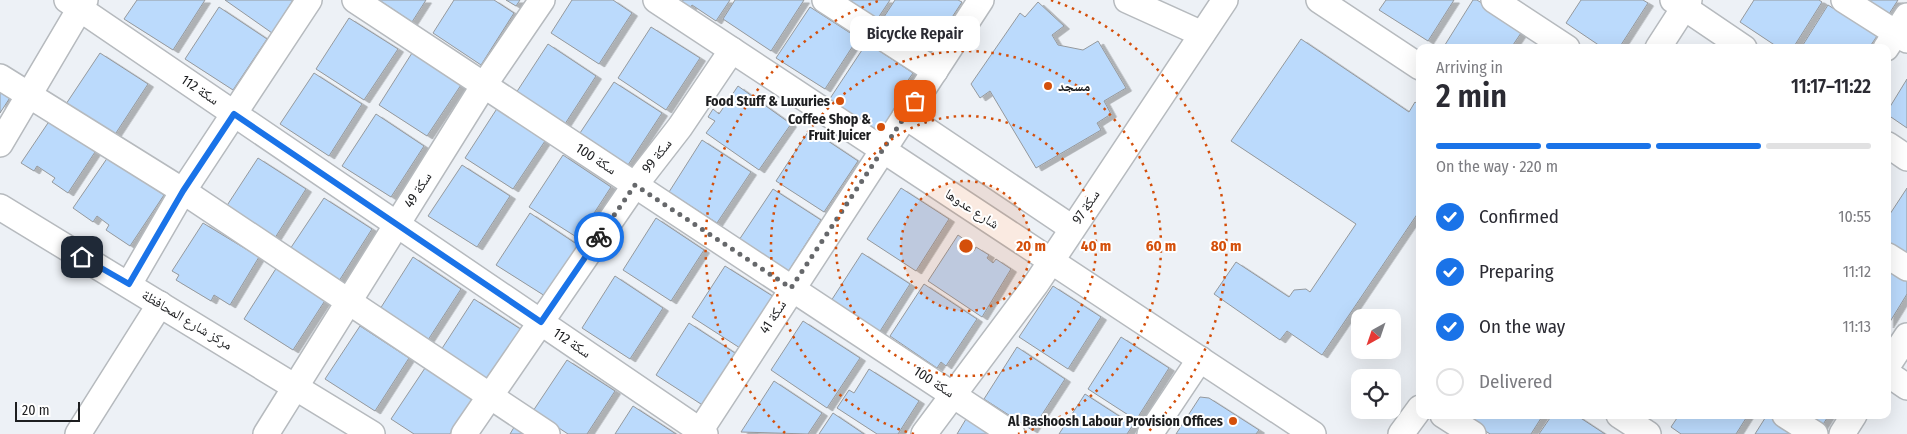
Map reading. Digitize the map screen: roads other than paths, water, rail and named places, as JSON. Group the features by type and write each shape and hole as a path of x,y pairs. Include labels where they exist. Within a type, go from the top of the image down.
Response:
{"street":[{"path":"129,284 183,191 309,0"},
{"name":"سكة 100","path":"355,0 1012,434"},
{"name":"سكة 49","path":"266,434 484,85 542,0"},
{"name":"شارع عدوها","path":"656,0 1313,434"},
{"path":"826,0 935,71"},
{"name":"سكة 41","path":"701,433 791,288 981,0"},
{"path":"1126,0 1202,34"},
{"name":"سكة 97","path":"924,434 1036,284 1050,260 1225,0"},
{"path":"1319,0 1344,7 1416,64"},
{"path":"1494,0 1561,44"},
{"path":"1844,0 1899,34"},
{"path":"1660,44 1682,2 1739,44"},
{"path":"0,144 28,96 77,3"},
{"name":"سكة 112","path":"77,3 234,114 701,433"},
{"name":"سكة 99","path":"464,434 635,185 680,127 732,50"},
{"path":"0,77 183,191 547,434"},
{"path":"905,116 1072,228"},
{"path":"1891,147 1907,158"},
{"name":"مركز شارع المحافظة","path":"0,207 372,434"},
{"path":"1891,258 1907,268"},
{"path":"78,434 160,304"},
{"path":"1891,360 1907,336"},
{"path":"1150,434 1200,359"},
{"path":"1891,376 1907,387"},
{"path":"1401,434 1416,413"},
{"path":"1449,419 1473,434"},
{"path":"1791,419 1815,434"},
{"path":"1842,434 1851,419"}],"place":[{"name":"مسجد","path":"1048,86"},
{"name":"Food Stuff & Luxuries","path":"840,101"},
{"name":"Bicycke Repair","path":"915,101"},
{"name":"Coffee Shop & Fruit Juicer","path":"881,127"},
{"name":"Al Bashoosh Labour Provision Offices","path":"1233,421"}]}
